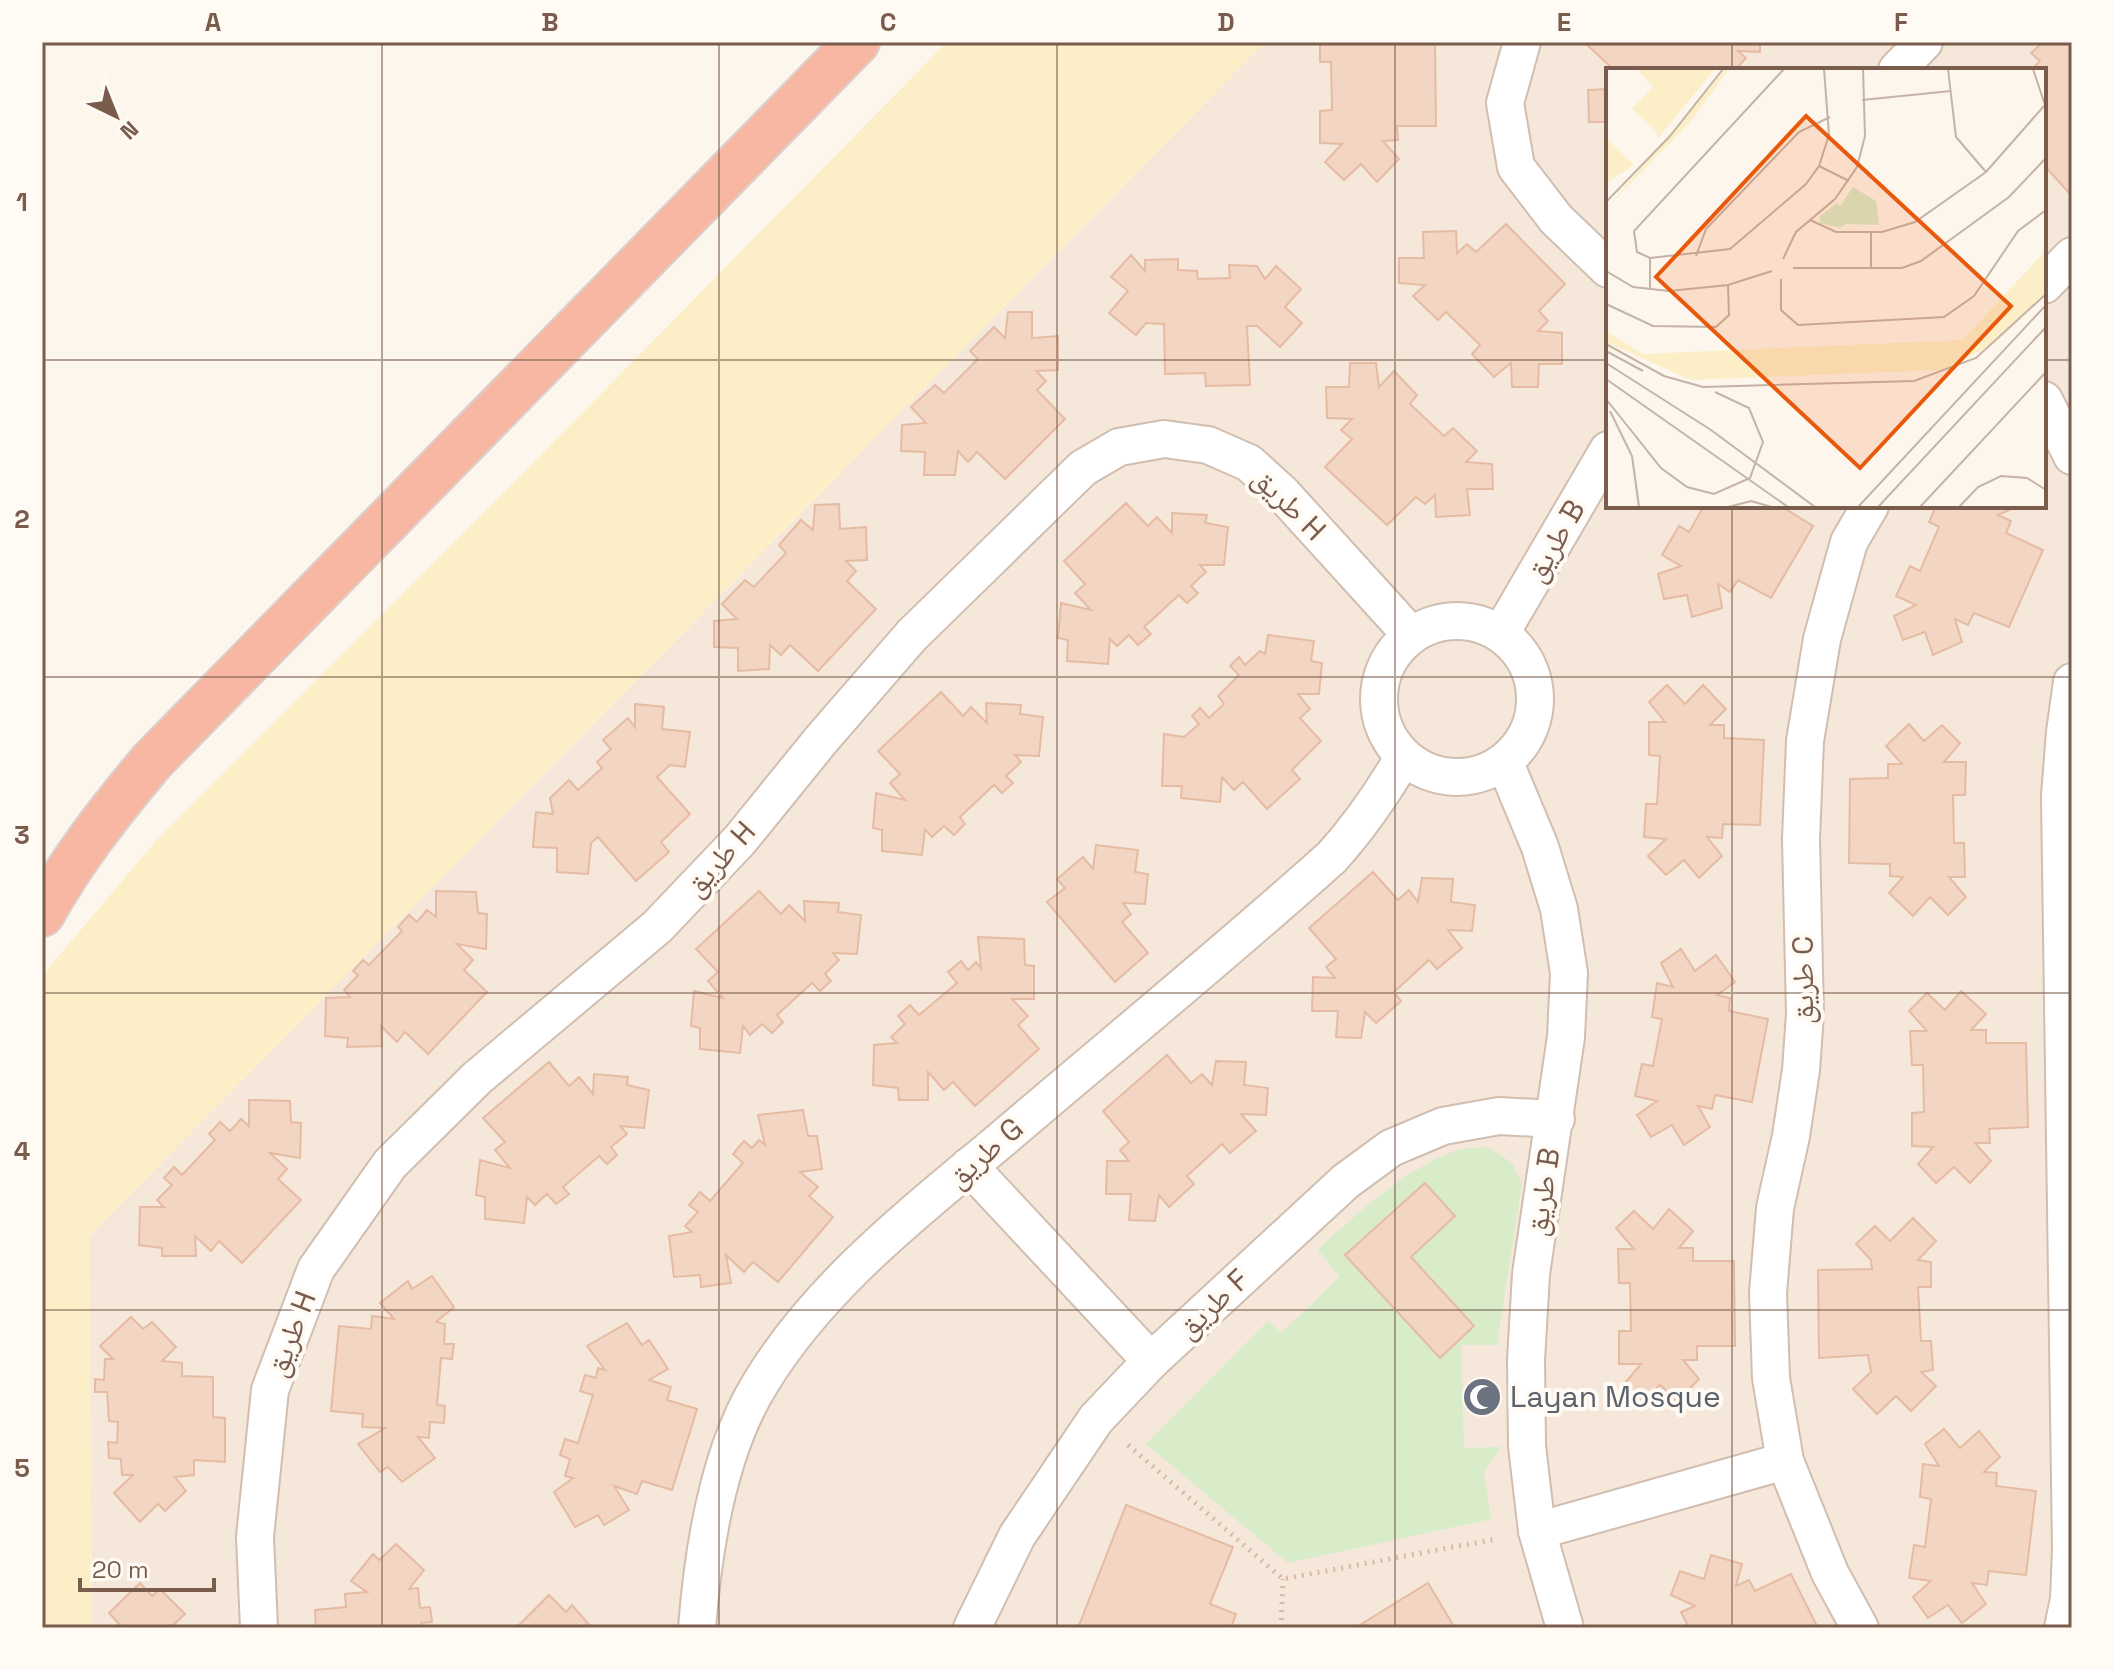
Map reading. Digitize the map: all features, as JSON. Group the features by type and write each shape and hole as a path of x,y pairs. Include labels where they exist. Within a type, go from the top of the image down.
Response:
{"highway":[{"path":"42,914 65,873 103,820 152,761 857,42"}],"street":[{"path":"1522,42 1505,103 1516,167 1556,219 1606,267"},
{"path":"1899,68 1924,42"},
{"path":"2046,283 2072,256"},
{"path":"2046,404 2072,456"},
{"name":"طريق H","path":"259,1628 255,1537 270,1390 316,1269 390,1164 477,1078 657,927 739,841 912,635 1083,468 1119,447 1164,439 1208,445 1249,463 1282,493 1411,635"},
{"name":"طريق B","path":"1501,633 1606,453"},
{"name":"طريق C","path":"1860,1628 1830,1573 1785,1461 1771,1378 1768,1293 1775,1208 1791,1136 1801,1070 1805,1014 1801,839 1805,741 1822,639 1849,542 1869,508"},
{"path":"1472,621 1501,633 1523,654 1535,681 1535,712 1525,740 1505,763 1480,775 1453,778 1427,773 1403,758 1384,729 1378,695 1388,661 1411,635 1440,622 1472,621"},
{"path":"2063,1628 2069,1599 2071,1549 2060,796 2072,682"},
{"name":"طريق G","path":"697,1628 708,1534 727,1458 758,1386 802,1322 857,1266 969,1166 1332,857 1383,794 1403,758"},
{"name":"طريق B","path":"1505,763 1540,847 1559,909 1569,973 1566,1037 1556,1119 1542,1188 1531,1274 1526,1360 1527,1446 1537,1531 1565,1628"},
{"name":"طريق F","path":"972,1628 1017,1536 1096,1419 1151,1361 1346,1181 1391,1148 1443,1126 1499,1116 1556,1119"},
{"path":"969,1166 1151,1361"},
{"path":"1537,1531 1785,1461"}],"path":[{"path":"1096,1419 1283,1579"},
{"path":"1283,1579 1537,1531"},
{"path":"1281,1628 1283,1579"}],"shaded area":[{"path":"1265,42 2072,42 2072,1628 92,1628 89,1236"}],"green space":[{"path":"1488,1147 1512,1163 1522,1184 1497,1345 1461,1345 1464,1448 1501,1447 1484,1472 1491,1519 1288,1563 1146,1444 1268,1321 1281,1333 1340,1277 1318,1250 1348,1222 1425,1165 1463,1149"}],"sand":[{"path":"947,42 1265,42 89,1236 92,1628 42,1628 42,978 156,841"}],"building":[{"path":"1320,42 1435,42 1436,126 1397,126 1398,140 1383,141 1399,159 1377,182 1361,164 1344,180 1325,162 1342,144 1320,143 1320,111 1332,110 1331,62 1320,62"},
{"path":"1584,42 1760,42 1760,52 1738,51 1746,58 1737,68 1612,68"},
{"path":"2043,42 2072,42 2072,190 2069,193 2046,167 2046,68 2033,68 2040,61 2031,53"},
{"path":"1606,89 1606,122 1589,122 1588,90"},
{"path":"1506,224 1565,284 1539,311 1548,321 1538,331 1562,333 1562,364 1539,364 1538,387 1512,387 1511,363 1494,377 1472,354 1480,345 1446,312 1438,320 1413,296 1425,285 1399,283 1399,258 1424,258 1423,232 1456,231 1457,253 1467,244 1476,252"},
{"path":"1131,255 1145,271 1145,260 1178,259 1178,270 1197,271 1198,279 1230,278 1229,265 1257,266 1265,279 1276,266 1301,289 1285,307 1302,323 1280,347 1257,326 1247,326 1250,385 1206,386 1205,373 1165,374 1164,324 1146,323 1136,335 1109,313 1128,291 1111,277"},
{"path":"1008,312 1032,312 1032,338 1058,336 1058,370 1036,371 1046,381 1037,390 1065,419 1005,479 977,452 968,462 958,451 955,475 924,475 925,452 901,451 902,425 926,423 911,407 935,385 944,393 978,359 970,351 994,327 1005,338"},
{"path":"1350,363 1376,363 1379,387 1394,371 1417,395 1410,404 1444,436 1453,428 1477,451 1466,462 1492,464 1493,489 1467,489 1470,515 1436,517 1435,495 1425,504 1416,497 1387,525 1325,467 1352,439 1341,430 1352,419 1327,418 1326,387 1349,387"},
{"path":"1126,503 1148,526 1157,517 1172,533 1172,513 1207,515 1205,523 1228,527 1224,565 1200,565 1206,572 1191,586 1198,593 1187,603 1179,595 1144,627 1151,634 1138,645 1129,635 1117,646 1110,639 1108,664 1067,661 1068,640 1058,638 1061,603 1091,610 1075,593 1085,584 1064,561"},
{"path":"839,504 840,529 866,527 867,560 846,561 856,571 847,581 876,609 818,671 790,645 781,655 770,645 769,669 738,671 738,648 714,647 714,621 737,619 722,604 745,580 754,587 786,553 779,545 801,520 813,530 815,505"},
{"path":"1703,508 1784,508 1813,526 1771,598 1738,580 1730,592 1718,584 1722,608 1692,617 1687,595 1664,599 1658,574 1681,566 1662,555 1679,526 1689,532"},
{"path":"1935,508 2014,508 1998,515 2011,521 2006,533 2043,550 2009,627 1974,613 1968,625 1955,619 1962,642 1933,655 1925,632 1903,640 1894,616 1916,605 1896,596 1910,566 1920,571 1939,527 1929,522"},
{"path":"1268,635 1314,641 1311,661 1322,663 1319,694 1298,694 1310,709 1300,718 1321,741 1292,770 1300,779 1267,809 1243,782 1234,790 1222,777 1220,802 1181,798 1182,786 1162,786 1164,734 1184,737 1199,724 1192,716 1200,708 1209,718 1224,704 1218,696 1239,675 1230,666 1239,657 1245,665 1260,651 1265,654"},
{"path":"1667,685 1685,704 1703,685 1726,709 1710,725 1724,725 1724,738 1764,740 1760,825 1723,824 1722,838 1707,837 1722,856 1699,878 1684,860 1666,875 1648,856 1666,839 1644,837 1646,804 1657,804 1660,756 1649,755 1649,722 1665,722 1649,702"},
{"path":"941,692 963,716 971,707 987,723 986,703 1021,705 1020,714 1043,717 1039,756 1015,755 1021,762 1006,776 1013,783 1002,793 994,785 960,817 965,824 954,835 944,826 932,837 925,829 922,855 882,851 882,830 873,828 876,793 905,800 890,783 900,774 878,751"},
{"path":"635,704 664,707 662,729 690,732 685,767 670,765 657,777 690,814 661,842 669,852 636,881 598,837 591,843 588,874 557,872 557,848 533,847 536,812 553,814 550,798 569,780 578,790 602,768 597,762 611,749 603,740 628,718 635,727"},
{"path":"1909,724 1924,741 1942,725 1960,743 1944,762 1966,762 1965,795 1953,795 1954,843 1964,843 1965,877 1949,877 1966,897 1948,915 1930,897 1913,916 1889,893 1903,877 1890,876 1890,864 1849,863 1850,779 1888,778 1888,764 1902,764 1886,746"},
{"path":"1096,845 1138,850 1135,872 1148,874 1145,904 1123,903 1131,914 1122,922 1148,953 1115,982 1047,902 1065,888 1057,879 1083,857 1093,869"},
{"path":"1373,872 1398,900 1409,890 1418,902 1422,878 1453,879 1451,902 1475,905 1472,931 1448,930 1462,948 1437,969 1429,960 1394,992 1401,1001 1376,1023 1365,1012 1361,1038 1336,1037 1338,1011 1312,1011 1313,977 1335,978 1326,967 1336,959 1309,928"},
{"path":"436,891 476,892 478,913 487,914 486,949 457,944 473,960 464,970 487,992 428,1054 405,1032 397,1042 381,1026 382,1046 347,1047 348,1038 325,1036 326,998 350,997 344,990 358,975 353,971 363,960 369,965 402,931 398,927 409,915 417,922 427,910 436,917"},
{"path":"759,891 781,914 789,905 805,921 804,901 839,903 838,912 861,915 857,954 833,953 839,960 825,974 831,981 820,991 812,983 777,1015 783,1022 772,1033 762,1024 750,1035 743,1026 740,1053 700,1049 700,1028 691,1026 694,991 723,998 708,981 718,972 696,949"},
{"path":"978,937 1024,939 1025,965 1034,966 1034,999 1012,999 1028,1016 1018,1025 1039,1049 975,1106 953,1082 944,1090 928,1072 928,1100 899,1100 898,1088 873,1085 874,1045 897,1043 891,1037 905,1024 898,1016 910,1005 919,1015 957,983 948,972 961,961 968,970 976,962 981,968"},
{"path":"1681,949 1695,971 1716,955 1735,982 1717,995 1730,998 1729,1011 1768,1019 1752,1102 1715,1095 1712,1109 1698,1106 1710,1127 1684,1145 1672,1125 1651,1137 1637,1115 1657,1101 1635,1096 1642,1064 1653,1066 1662,1019 1652,1017 1657,983 1673,987 1661,963"},
{"path":"1961,991 1986,1014 1971,1030 1986,1030 1986,1043 2026,1043 2028,1127 1989,1129 1990,1143 1975,1143 1991,1161 1970,1183 1954,1167 1936,1183 1918,1164 1933,1147 1912,1146 1912,1113 1924,1112 1923,1065 1912,1065 1910,1031 1927,1031 1909,1011 1927,993 1945,1010"},
{"path":"1167,1055 1191,1083 1202,1074 1212,1085 1216,1061 1246,1062 1244,1085 1268,1088 1266,1115 1241,1114 1256,1131 1230,1153 1222,1144 1187,1176 1194,1184 1169,1207 1159,1195 1155,1221 1129,1220 1131,1194 1106,1194 1107,1161 1129,1161 1120,1150 1129,1142 1103,1111"},
{"path":"549,1062 569,1086 579,1077 593,1094 594,1074 628,1077 627,1085 649,1090 644,1128 620,1126 627,1134 611,1147 617,1155 607,1164 599,1156 563,1187 569,1194 556,1204 547,1194 535,1205 527,1197 524,1223 485,1219 485,1197 476,1195 480,1160 510,1168 495,1150 505,1142 483,1118"},
{"path":"249,1100 290,1101 291,1122 301,1123 300,1158 270,1153 287,1169 278,1179 301,1200 242,1263 219,1241 211,1251 195,1236 196,1256 162,1256 162,1248 139,1245 140,1207 164,1207 157,1200 172,1185 164,1178 174,1167 182,1175 215,1140 209,1134 220,1122 230,1131 241,1119 249,1126"},
{"path":"803,1110 808,1136 817,1136 822,1169 800,1172 818,1187 809,1196 833,1217 778,1282 753,1262 744,1272 726,1255 731,1283 701,1287 700,1275 674,1277 669,1236 692,1232 685,1226 698,1212 689,1205 700,1192 710,1201 743,1163 733,1154 744,1141 752,1148 759,1140 765,1145 758,1115"},
{"path":"1425,1183 1455,1216 1411,1257 1474,1326 1440,1358 1345,1255"},
{"path":"1669,1209 1693,1231 1679,1248 1693,1248 1693,1261 1734,1261 1735,1346 1697,1346 1697,1360 1683,1360 1699,1379 1677,1402 1660,1385 1643,1401 1625,1383 1641,1364 1619,1364 1619,1331 1631,1331 1630,1283 1619,1283 1618,1249 1634,1249 1616,1228 1634,1211 1653,1229"},
{"path":"1913,1218 1936,1241 1918,1260 1931,1262 1931,1287 1918,1287 1921,1341 1931,1341 1933,1370 1921,1372 1936,1386 1911,1411 1896,1396 1877,1414 1853,1389 1871,1372 1868,1355 1819,1358 1818,1270 1872,1269 1871,1260 1856,1244 1875,1226 1890,1241"},
{"path":"432,1276 454,1307 436,1322 445,1324 444,1344 454,1344 452,1359 441,1358 437,1405 445,1406 444,1423 430,1422 429,1438 418,1437 435,1458 402,1482 388,1467 380,1472 358,1444 385,1428 362,1427 363,1414 331,1411 339,1326 371,1329 372,1316 394,1319 380,1303 408,1281 412,1289"},
{"path":"131,1317 143,1329 152,1322 176,1347 162,1361 182,1363 182,1376 213,1377 213,1417 225,1418 225,1462 194,1460 194,1475 175,1477 186,1491 165,1511 158,1504 140,1522 114,1493 133,1475 122,1475 121,1459 109,1458 108,1442 117,1443 118,1422 109,1421 107,1392 95,1392 95,1379 104,1380 105,1359 113,1359 100,1346"},
{"path":"627,1323 642,1345 649,1340 668,1369 649,1380 671,1387 667,1400 697,1409 672,1490 642,1481 637,1494 614,1486 629,1510 604,1525 598,1515 575,1527 554,1492 573,1478 565,1476 570,1459 560,1455 565,1439 578,1443 593,1395 580,1391 585,1375 596,1378 598,1368 605,1370 587,1346"},
{"path":"1944,1429 1960,1448 1979,1431 2000,1457 1984,1472 1997,1473 1996,1486 2036,1491 2026,1575 1989,1571 1987,1585 1972,1583 1986,1604 1962,1623 1948,1605 1928,1618 1913,1597 1931,1581 1909,1578 1914,1545 1925,1547 1931,1499 1920,1497 1923,1464 1939,1466 1925,1444"},
{"path":"1126,1505 1233,1547 1210,1604 1236,1614 1231,1628 1078,1628"},
{"path":"396,1544 424,1570 409,1589 418,1588 420,1608 430,1607 432,1622 421,1623 421,1628 316,1628 315,1610 346,1607 345,1594 367,1592 351,1581 373,1554 379,1560"},
{"path":"1711,1555 1742,1564 1736,1586 1749,1580 1755,1591 1791,1574 1818,1628 1689,1628 1681,1612 1695,1606 1671,1595 1680,1571 1704,1579"},
{"path":"140,1583 152,1596 160,1589 185,1614 170,1628 113,1628 121,1626 109,1613"},
{"path":"1428,1583 1455,1628 1355,1628"},
{"path":"549,1595 566,1612 572,1605 592,1628 520,1628 518,1626"}],"place":[{"name":"Layan Mosque","path":"1482,1397"}]}
